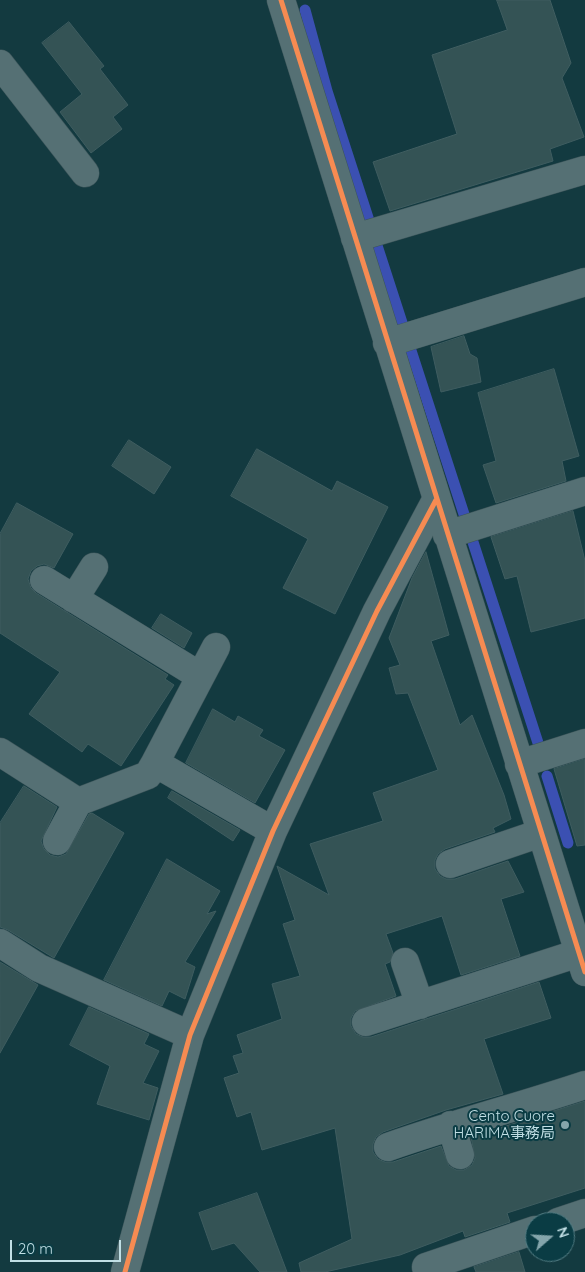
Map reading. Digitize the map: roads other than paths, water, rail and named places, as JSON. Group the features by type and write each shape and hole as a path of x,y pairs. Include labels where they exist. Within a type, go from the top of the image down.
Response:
{"street":[{"path":"281,0 447,536 541,833 583,958 366,1022"},
{"path":"3,73 85,173"},
{"path":"355,238 585,170"},
{"path":"388,343 585,282"},
{"path":"447,536 585,491"},
{"path":"125,1272 190,1035 273,831 377,611 436,500"},
{"path":"74,599 94,567"},
{"path":"44,580 200,676"},
{"path":"57,842 78,802 148,775 216,647"},
{"path":"519,764 585,743"},
{"path":"0,752 78,802"},
{"path":"155,763 273,831"},
{"path":"450,864 541,833"},
{"path":"0,943 39,968 190,1035"},
{"path":"405,962 420,1005"},
{"path":"388,1147 451,1125 520,1106 585,1085"},
{"path":"451,1125 460,1155"},
{"path":"428,1272 426,1267 525,1233"}],"waterway":[{"path":"305,10 327,91 539,746"},
{"path":"547,776 568,843"}],"place":[{"name":"Cento Cuore HARIMA事務局","path":"565,1125"}]}
